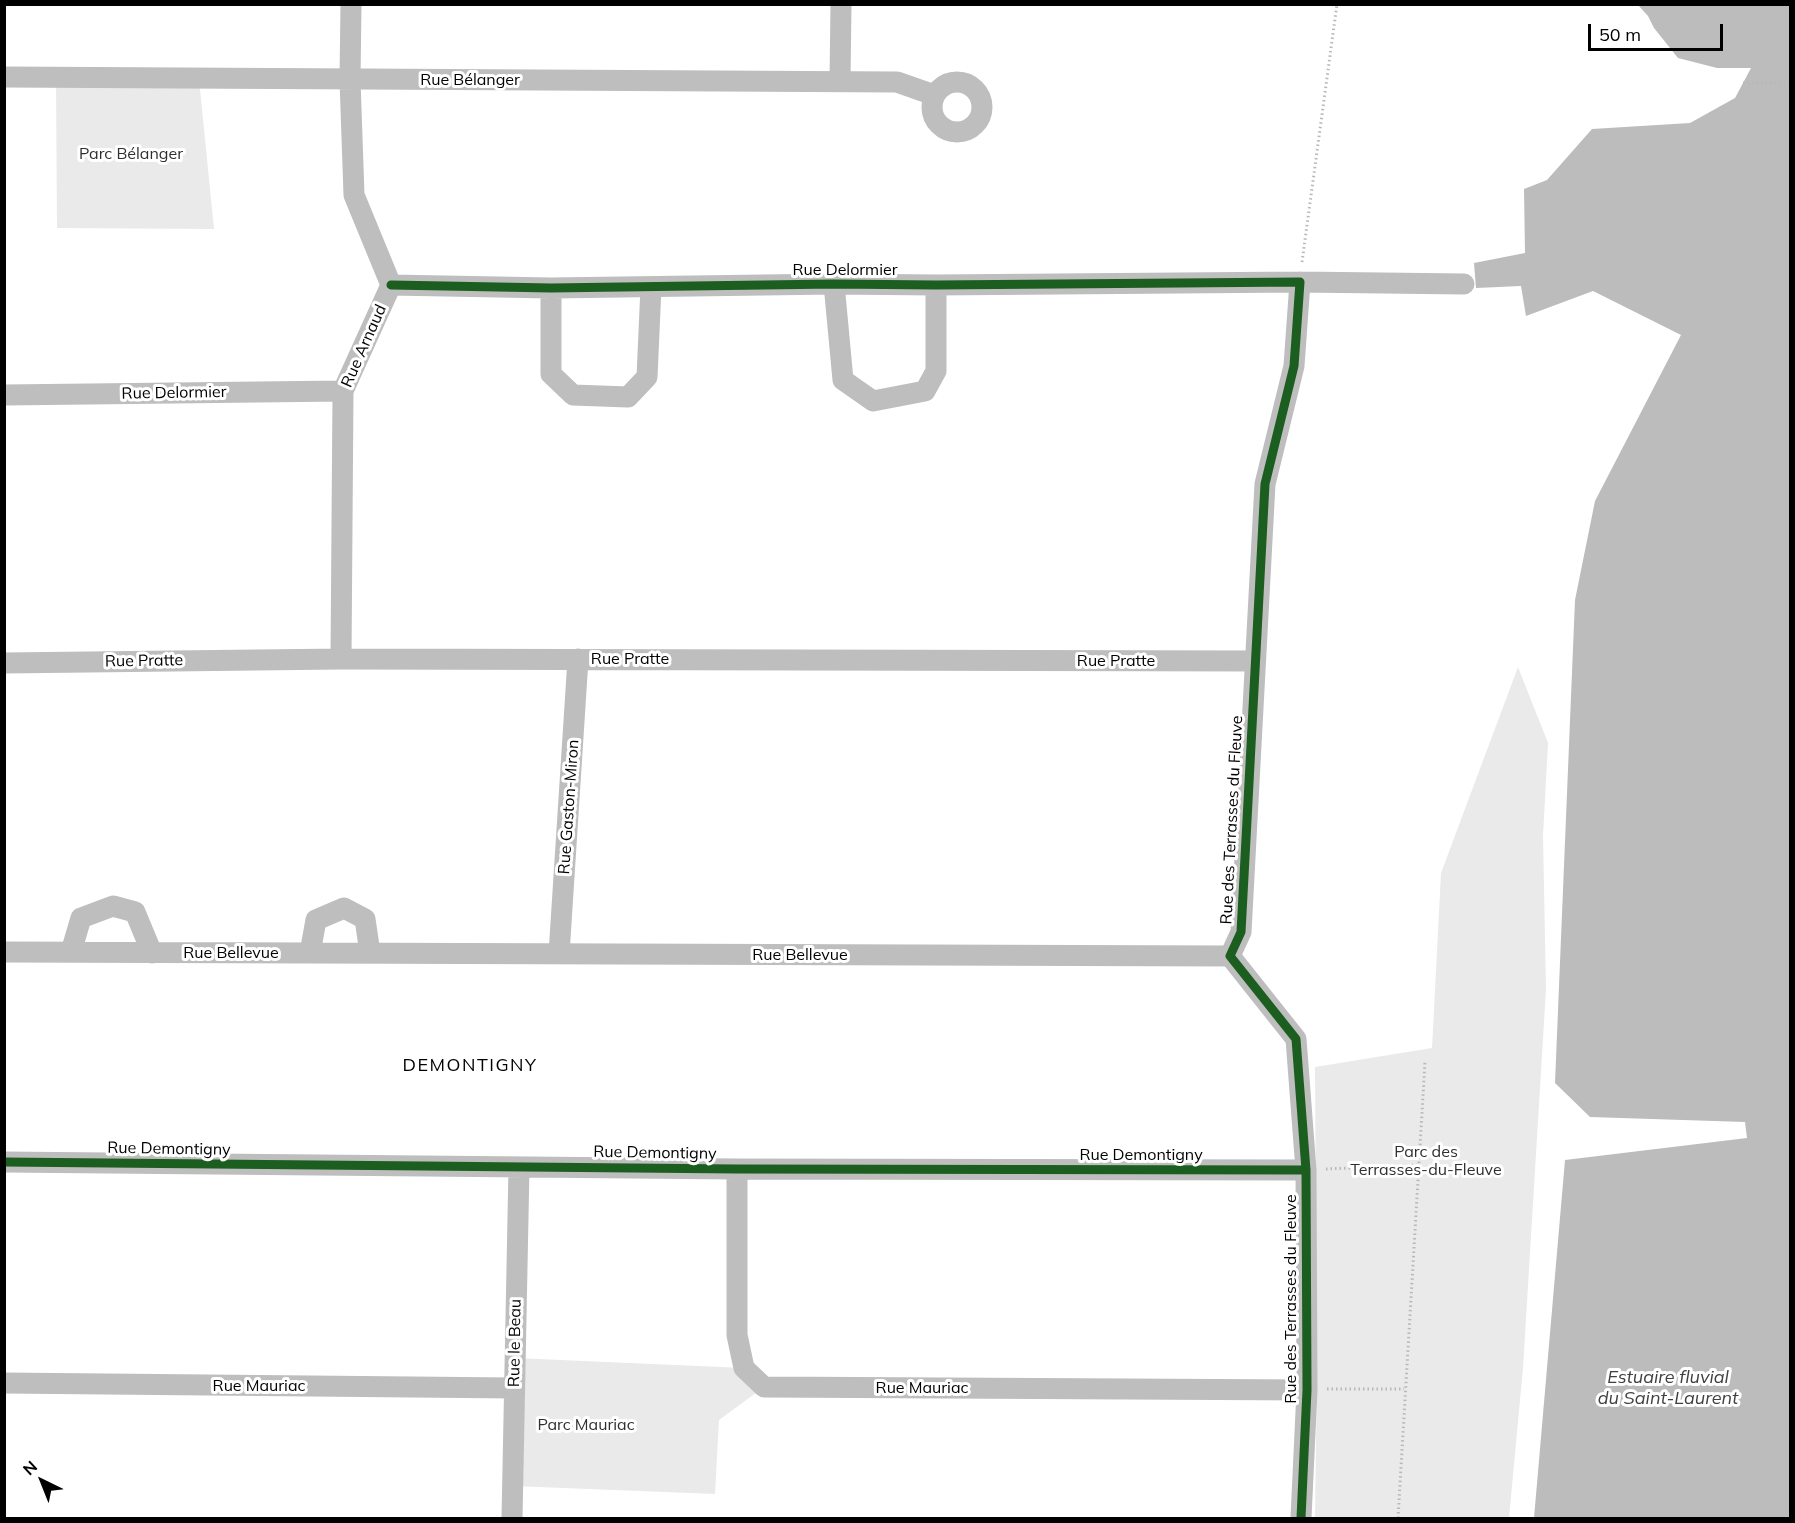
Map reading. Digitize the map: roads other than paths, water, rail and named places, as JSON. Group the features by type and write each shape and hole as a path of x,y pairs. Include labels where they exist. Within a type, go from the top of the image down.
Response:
{"street":[{"name":"Rue Arnaud","path":"341,659 343,391 391,285 354,195 350,80 351,4"},
{"path":"840,81 841,4"},
{"name":"Rue Bélanger","path":"4,76 897,82 934,95"},
{"name":"Rue Delormier","path":"391,285 551,288 834,284 1300,282 1464,284"},
{"name":"Rue des Terrasses du Fleuve","path":"1300,282 1294,366 1265,484 1241,932 1230,956 1296,1039 1306,1170 1307,1389 1301,1518"},
{"name":"Rue Delormier","path":"834,284 843,380 873,401 925,391 936,371 936,285"},
{"path":"551,288 551,374 573,395 628,397 647,377 651,287"},
{"name":"Rue Delormier","path":"4,395 343,391"},
{"name":"Rue Pratte","path":"4,663 341,659 1256,662"},
{"name":"Rue Gaston-Miron","path":"559,954 578,659"},
{"path":"71,952 81,918 112,906 135,912 152,953"},
{"path":"310,953 316,920 344,908 364,919 370,953"},
{"name":"Rue Bellevue","path":"4,952 1230,956"},
{"name":"Rue Demontigny","path":"4,1162 737,1169 1306,1170"},
{"name":"Rue le Beau","path":"512,1518 519,1167"},
{"name":"Rue Mauriac","path":"737,1169 737,1335 744,1368 764,1387 1307,1389"},
{"name":"Rue Mauriac","path":"4,1383 514,1388"}],"water":[{"name":"Estuaire fluvial du Saint-Laurent","path":"1638,5 1790,5 1790,1518 1534,1518 1565,1160 1747,1138 1745,1122 1590,1117 1555,1083 1575,600 1595,501 1681,335 1593,291 1526,316 1521,286 1476,288 1474,263 1525,253 1524,189 1547,180 1592,129 1690,123 1735,98 1751,68 1717,68 1678,58"}],"district":[{"name":"DEMONTIGNY","path":"470,1066"}],"park label":[{"name":"Parc Bélanger","path":"131,154"},
{"name":"Parc des Terrasses-du-Fleuve","path":"1426,1161"},
{"name":"Parc Mauriac","path":"586,1425"}]}
